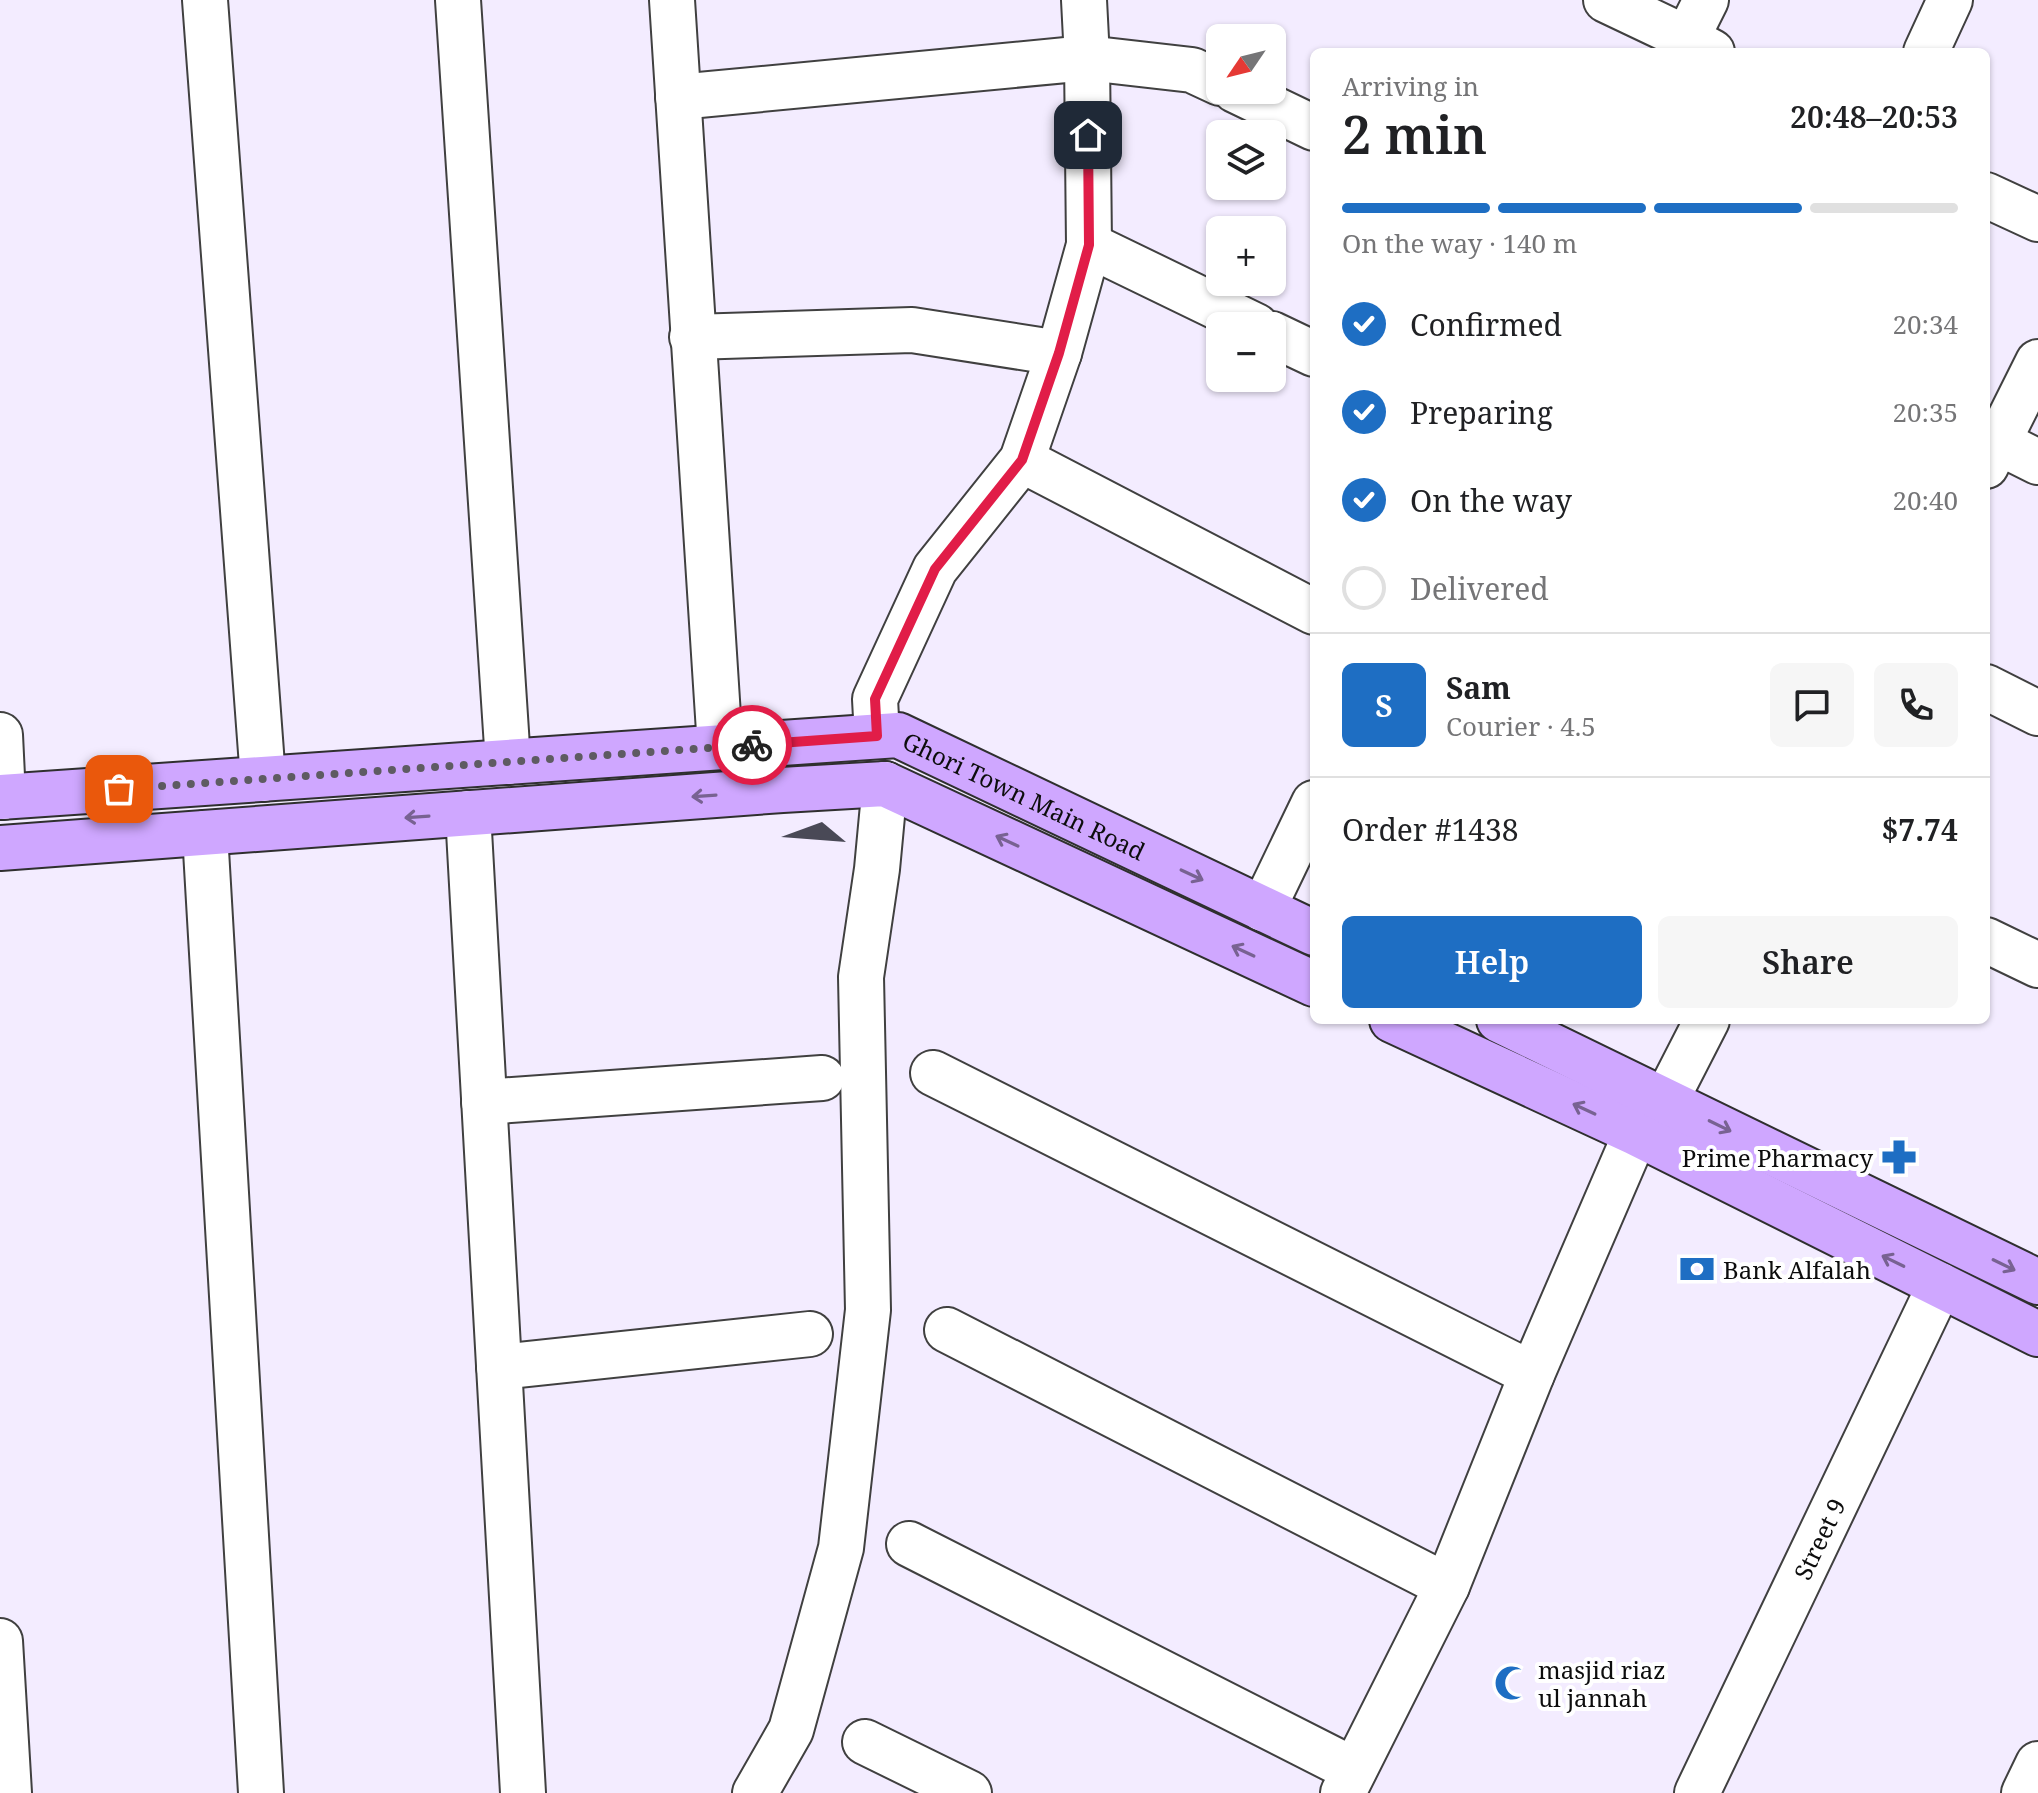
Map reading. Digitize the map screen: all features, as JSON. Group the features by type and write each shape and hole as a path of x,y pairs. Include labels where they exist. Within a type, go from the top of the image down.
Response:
{"street":[{"path":"205,0 263,779"},
{"path":"458,0 508,762"},
{"path":"672,0 720,747"},
{"path":"877,736 875,699 935,569 1022,460 1059,353 1089,245 1084,0"},
{"path":"1606,0 1693,47 1706,0"},
{"path":"1928,48 1950,0"},
{"path":"678,97 1087,58 1192,70 1206,76"},
{"path":"1264,104 1310,126"},
{"path":"1990,197 2038,219"},
{"path":"1089,245 1227,312"},
{"path":"692,337 912,330 1059,353"},
{"path":"1286,341 1310,352"},
{"path":"2038,362 1992,454 2038,462"},
{"path":"1022,460 1310,610"},
{"path":"1990,689 2038,713"},
{"path":"0,735 2,797"},
{"name":"Ghori Town Main Road","path":"2,797 898,735 1310,931"},
{"path":"755,1793 791,1730 841,1548 868,1310 861,977 877,869 885,784"},
{"path":"0,848 885,784 1310,982"},
{"path":"1263,909 1310,811"},
{"path":"468,813 523,1793"},
{"path":"205,833 261,1793"},
{"path":"1990,942 2038,965"},
{"path":"1401,1024 1636,1133 2038,1334"},
{"path":"1507,1024 2038,1282"},
{"path":"1666,1100 1705,1024"},
{"path":"933,1073 1532,1374"},
{"path":"484,1102 822,1078"},
{"path":"909,1544 1348,1782 1447,1586 1532,1374 1636,1133"},
{"name":"Street 9","path":"1697,1793 1940,1285"},
{"path":"947,1330 1447,1586"},
{"path":"499,1367 810,1334"},
{"path":"0,1641 9,1793"},
{"path":"865,1742 969,1793"},
{"path":"2024,1793 2038,1764"}],"building":[{"path":"822,822 846,842 781,837"}],"way so far":[{"path":"119,789 752,745"}],"place":[{"name":"Prime Pharmacy","path":"1899,1157"},
{"name":"Bank Alfalah","path":"1697,1269"},
{"name":"masjid riaz ul jannah","path":"1512,1683"}],"route":[{"path":"752,745 877,736 875,699 935,569 1022,460 1059,353 1089,245 1088,135"}]}
